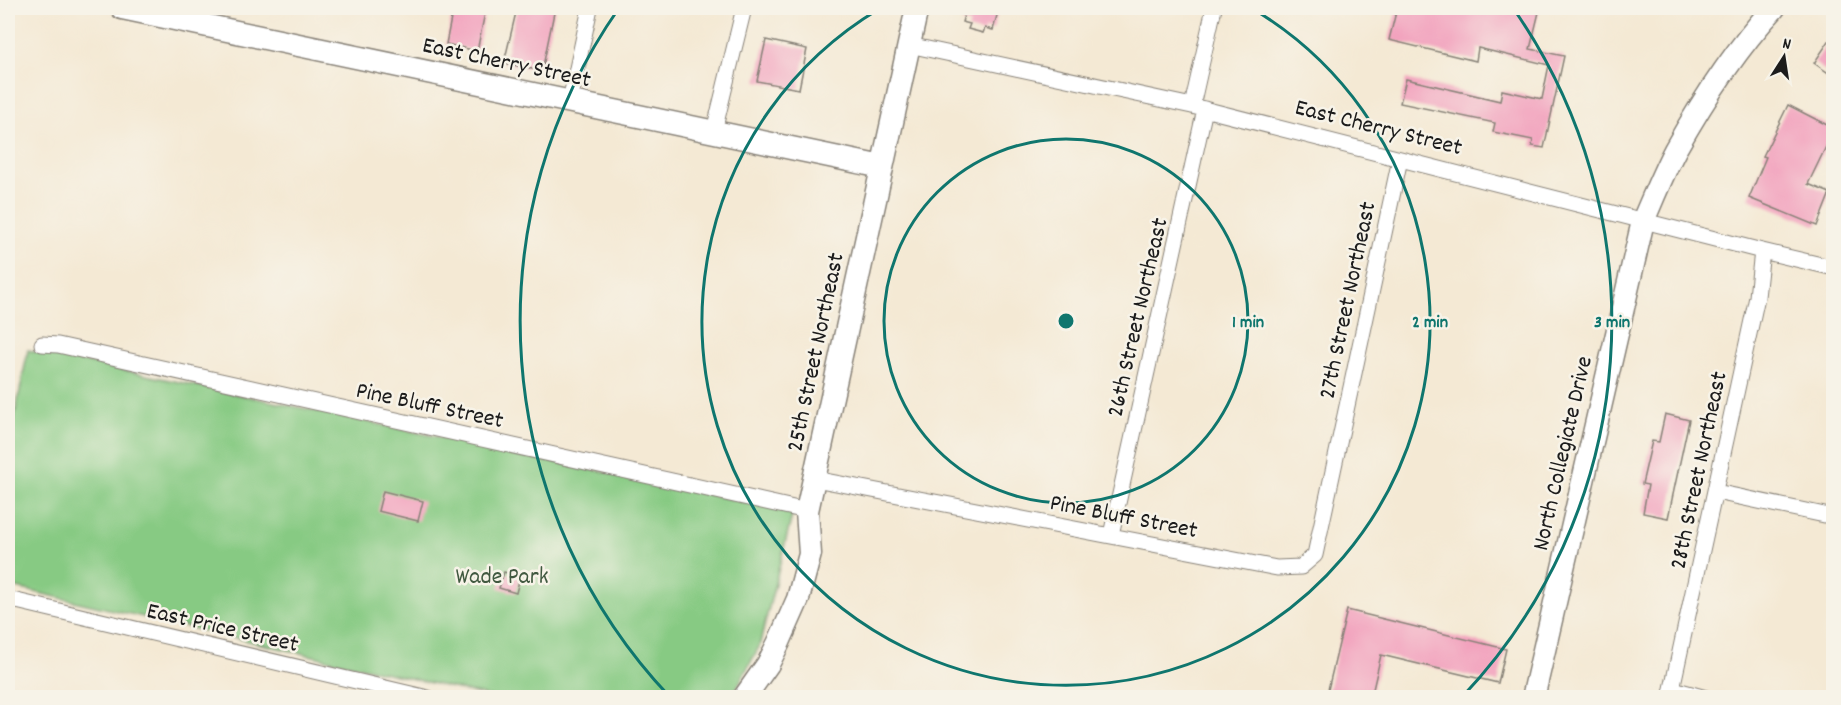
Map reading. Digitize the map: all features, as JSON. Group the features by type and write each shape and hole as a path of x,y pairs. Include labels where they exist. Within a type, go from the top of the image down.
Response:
{"street":[{"name":"East Cherry Street","path":"122,8 882,166"},
{"path":"570,101 590,8"},
{"path":"714,132 744,8"},
{"name":"25th Street Northeast","path":"744,698 772,657 798,599 810,554 807,511 917,8"},
{"name":"26th Street Northeast","path":"1111,535 1198,108 1214,8"},
{"name":"North Collegiate Drive","path":"1533,698 1643,221 1675,151 1714,85 1760,23 1774,8"},
{"name":"East Cherry Street","path":"909,45 1198,108 1833,268"},
{"name":"27th Street Northeast","path":"1336,451 1400,159"},
{"name":"28th Street Northeast","path":"1671,693 1757,297 1762,251"},
{"name":"Pine Bluff Street","path":"42,344 58,345 807,511"},
{"name":"Pine Bluff Street","path":"815,478 1277,568 1301,567 1315,555 1336,451"},
{"path":"1716,492 1833,517"},
{"name":"East Price Street","path":"8,598 428,698"},
{"path":"1671,693 1706,698"}],"green space":[{"name":"Wade Park","path":"28,350 793,512 759,647 730,697 492,697 8,586 8,450"}],"building":[{"path":"453,8 486,8 477,51 446,44"},
{"path":"517,8 555,8 542,71 504,63"},
{"path":"966,8 999,8 993,30 985,28 983,33 968,29 970,24 962,22"},
{"path":"1397,8 1540,8 1530,49 1564,56 1544,148 1532,146 1533,140 1493,132 1495,123 1400,103 1406,79 1500,101 1502,90 1542,99 1549,65 1478,48 1476,61 1389,40"},
{"path":"1833,35 1833,76 1814,63"},
{"path":"766,40 807,49 799,89 757,81"},
{"path":"1788,105 1833,128 1808,184 1830,193 1817,226 1749,198 1766,157 1763,156"},
{"path":"1665,414 1689,420 1668,518 1643,513 1648,485 1642,484 1652,441 1659,442"},
{"path":"383,491 423,501 418,521 378,511"},
{"path":"504,572 520,577 516,593 499,588"},
{"path":"1347,610 1506,649 1498,683 1381,655 1371,698 1326,698"}]}
